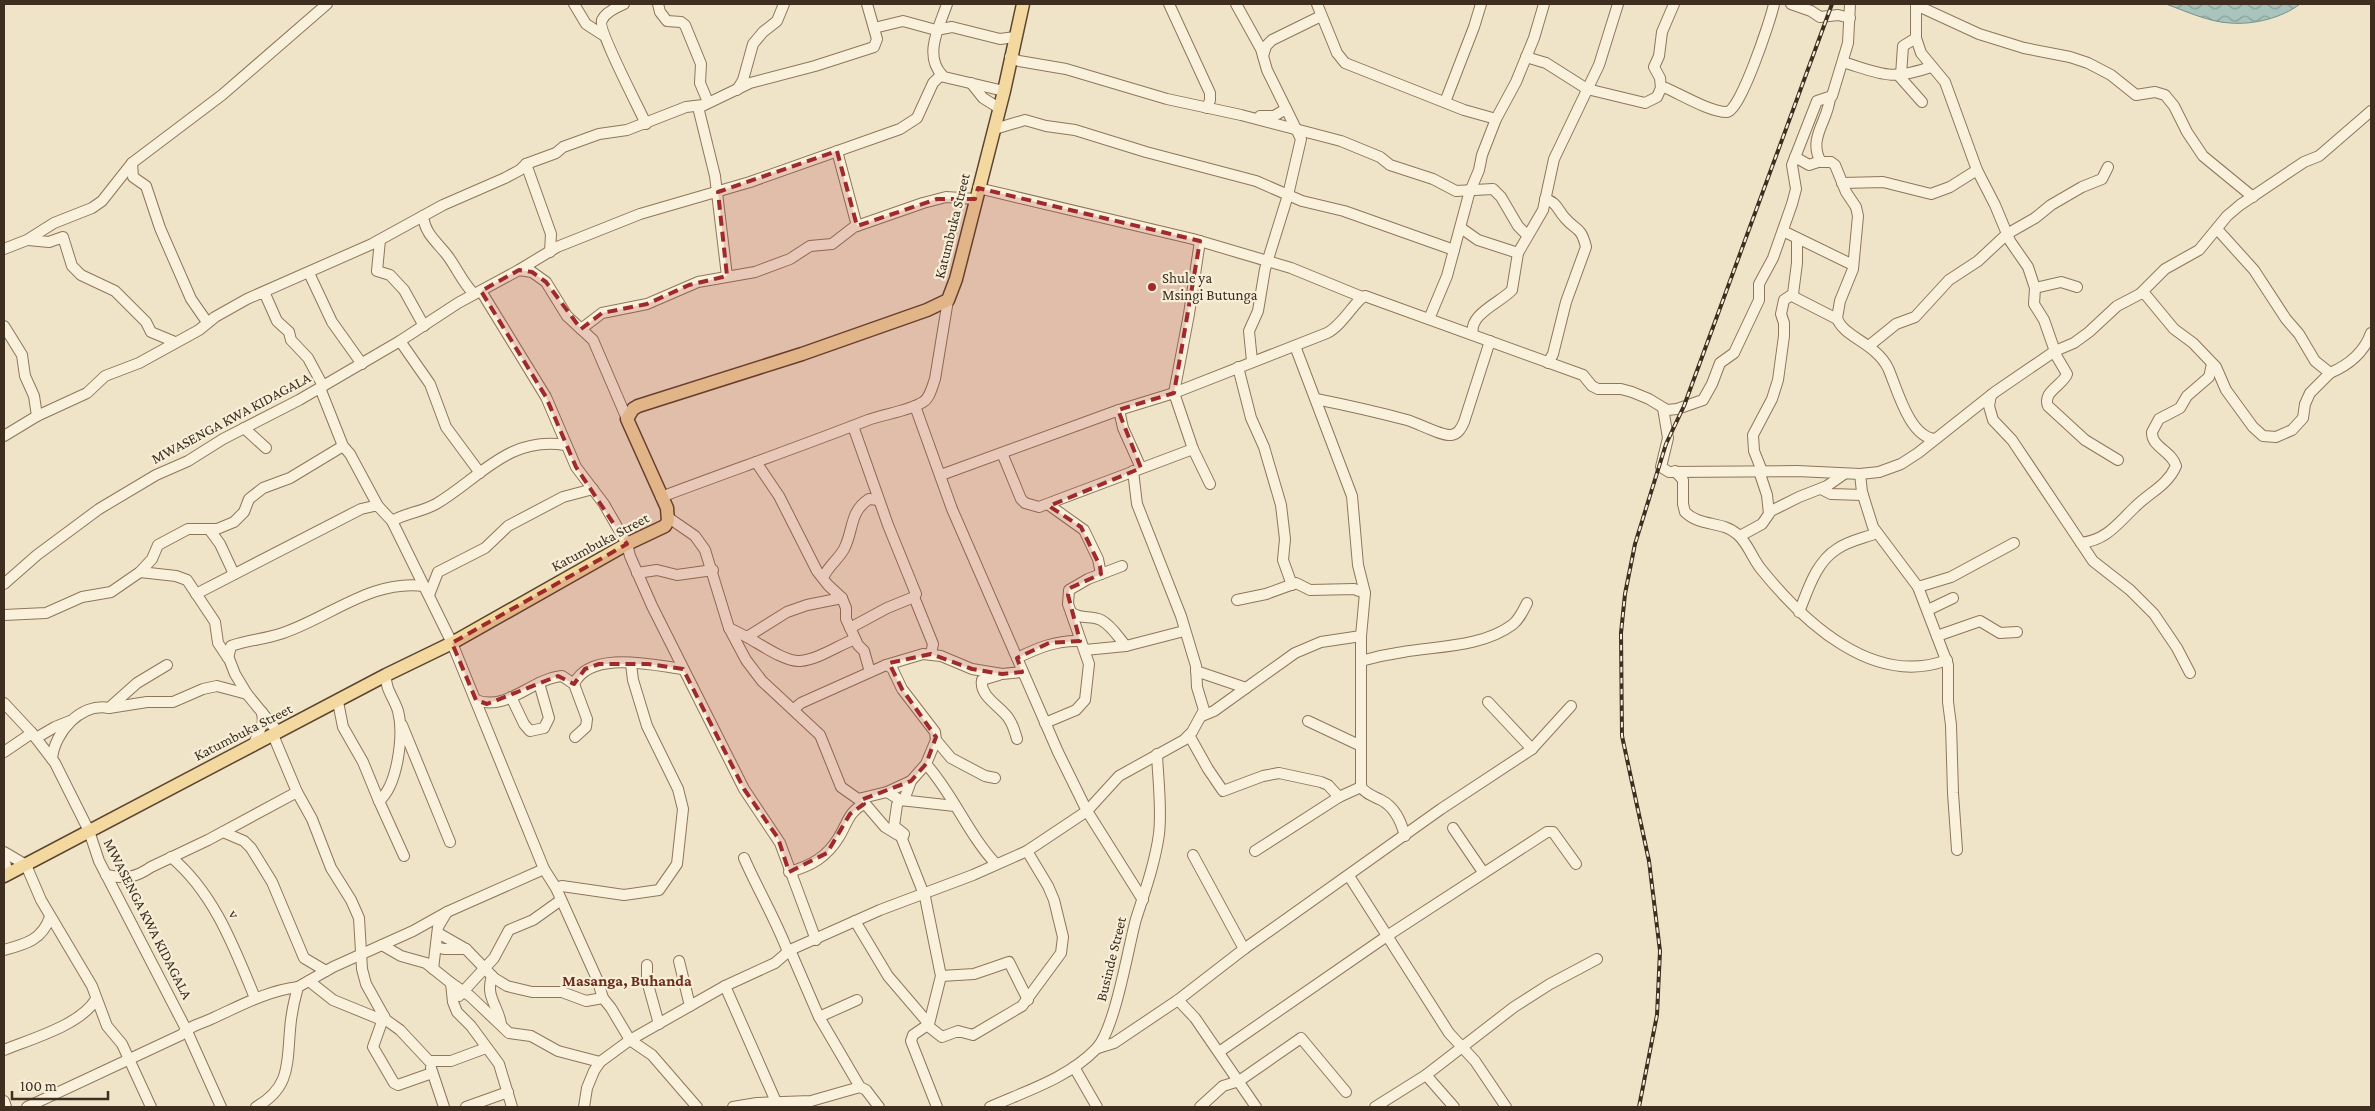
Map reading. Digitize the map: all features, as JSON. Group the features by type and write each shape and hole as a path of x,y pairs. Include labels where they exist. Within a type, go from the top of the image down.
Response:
{"main road":[{"name":"Katumbuka Street","path":"6,875 338,702 386,675 452,643 627,544 665,526 668,518 667,508 627,419 633,409 802,354 927,310 948,300 954,289 976,193 1004,91 1023,4"}],"street":[{"path":"4,249 26,240 54,223 85,211 102,201 132,164 222,96 327,4"},
{"path":"574,4 586,24 603,35"},
{"path":"624,4 602,20 603,35 646,124"},
{"path":"658,4 660,12 667,21 685,24 701,64 700,83 705,103 700,111 718,192 728,276"},
{"path":"736,91 743,80 753,44 763,32 777,21 784,4"},
{"path":"4,436 38,416 87,393 105,376 140,363 199,330 207,322 260,294 380,240 423,216 513,174 526,164 556,153 577,140 646,124 686,107 705,103 736,91 762,79 868,50 876,44 874,28 867,4"},
{"path":"947,4 937,30 934,60 937,69 942,75 1004,91"},
{"path":"1169,4 1210,93 1207,108"},
{"path":"1236,4 1263,56 1267,70 1301,142 1288,195 1265,269 1258,311 1249,331 1252,361"},
{"path":"1317,4 1337,53 1345,63 1364,72 1496,119"},
{"path":"1445,102 1481,4"},
{"path":"1429,318 1447,276 1482,155 1496,119 1516,82 1544,4"},
{"path":"1472,335 1471,329 1477,317 1512,290 1518,253 1527,235 1537,222 1545,199 1554,160 1562,146 1586,88 1599,65 1618,4"},
{"path":"1526,57 1546,63 1586,88 1645,103 1657,98 1661,88 1660,78 1654,67 1660,56 1662,32 1674,4"},
{"path":"1661,88 1666,88 1710,108 1727,112 1732,111 1762,44 1774,4"},
{"path":"1791,4 1811,10 1820,17 1838,15 1850,18"},
{"path":"1821,161 1817,148 1820,126 1828,113 1830,97 1834,92 1850,34 1850,4"},
{"path":"2118,460 2084,440 2048,406 2047,397 2067,376 2055,351 2044,320 2034,304 2035,288 2028,267 2007,234 1977,170 1945,82 1921,53 1916,38 1916,4 1979,34 2024,48 2070,57 2088,63 2111,75 2136,95 2155,92 2165,95 2174,106 2187,132 2203,156 2253,197"},
{"path":"1263,56 1266,46 1272,40 1321,16"},
{"path":"874,28 903,21 937,30 952,27 1000,39 1015,37"},
{"path":"1916,38 1903,46 1900,76 1922,102"},
{"path":"1010,57 1019,61 1066,69 1167,99 1242,115 1341,140 1380,157 1390,165 1432,179 1456,190 1490,188"},
{"path":"1843,62 1888,76 1900,76 1931,67"},
{"name":"MWASENGA KWA KIDAGALA","path":"4,584 90,514 156,475 188,461 223,438 322,387 478,292 550,252 640,214 718,192 900,129 915,121 923,108 932,83 942,75"},
{"path":"971,83 983,98 999,108"},
{"path":"581,329 602,313 647,304 689,285 728,276 750,274 790,260 813,246 832,244 847,231 857,226 937,199 976,193 1200,241 1268,263 1291,268 1362,297 1370,297 1583,375 1592,386 1598,389 1621,389 1649,399 1663,408 1677,409 1700,402 1706,396 1720,363 1736,350 1758,300 1759,284 1773,258 1796,189 1791,168 1814,107 1819,99 1830,97"},
{"path":"1814,107 1820,126"},
{"path":"1242,115 1268,117 1279,115 1286,109"},
{"path":"1663,408 1668,438 1661,468 1669,472 1760,471 1860,474 1879,472 1900,464 2055,351 2074,343 2116,306 2140,294 2165,269 2200,250 2227,216 2304,162 2319,156 2371,110"},
{"path":"994,127 1002,127 1025,120 1046,126 1075,130 1130,148 1256,182 1320,206 1344,211 1454,250"},
{"path":"836,151 857,226"},
{"path":"1795,158 1809,165 1821,161 1834,165 1856,207 1858,216 1853,264 1850,278 1840,301 1837,319"},
{"path":"132,164 133,177 144,184 148,190 160,228 192,299 207,322"},
{"path":"526,164 551,234 550,252"},
{"path":"1870,345 1896,324 1915,317 1957,274 1978,261 2007,234 2036,218 2052,205 2082,187 2102,179 2108,167"},
{"path":"1479,170 1490,188 1501,197 1518,226 1527,235"},
{"path":"1842,183 1883,182 1931,194 1950,187 1977,170"},
{"path":"1545,199 1554,202 1566,220 1579,228 1586,247 1566,302 1553,354 1548,363"},
{"path":"423,216 428,232 448,256 463,282 478,292 546,397 576,468 593,489 627,544 637,573 744,789 778,838 789,872 816,940"},
{"path":"1460,228 1478,240 1518,253"},
{"path":"2217,229 2254,270 2299,334 2315,361 2330,373"},
{"path":"1783,231 1853,264"},
{"path":"26,240 49,242 62,238 75,269 81,275 115,291 146,322 151,332 175,342"},
{"path":"1792,296 1797,271 1797,239"},
{"path":"380,240 377,271 390,275 404,290 424,326"},
{"path":"1200,241 1174,393 1193,449 1210,484"},
{"path":"519,270 532,272 546,282 567,316 593,340 627,419"},
{"path":"308,273 332,322 362,364"},
{"path":"2035,288 2064,282 2077,287"},
{"path":"260,294 265,294 268,297 277,321 289,332 291,340 308,358 322,387 343,446 350,454 378,506 392,521 452,643 544,869 556,888 597,978 603,998 630,1040 652,1055 697,1107"},
{"path":"2140,294 2145,294 2178,333 2193,343 2212,364 2219,372 2224,386 2253,428 2258,433 2269,438 2288,433 2302,420 2306,399 2317,384 2330,373 2350,363 2366,346 2371,333"},
{"path":"1792,296 1837,319 1845,330 1870,345 1888,368 1902,403 1914,425 1926,436 1935,439"},
{"path":"1769,512 1767,495 1754,451 1753,435 1777,387 1784,336 1784,323 1781,314 1782,304 1785,299 1792,296"},
{"path":"941,475 1119,410 1174,393 1334,330 1346,319 1362,297"},
{"path":"661,498 729,470 915,406 926,399 933,387 948,300"},
{"path":"4,326 22,355 25,376 34,396 38,416"},
{"path":"160,337 160,352"},
{"path":"1316,399 1369,410 1408,420 1446,434 1453,434 1459,431 1464,422 1490,340"},
{"path":"400,341 430,384 446,427 480,473"},
{"path":"1295,346 1352,496 1358,565 1365,594 1361,636 1361,788 1364,792 1391,807 1402,824 1405,836"},
{"path":"2081,543 2095,540 2111,531 2136,506 2158,490 2167,480 2175,468 2175,461 2154,442 2152,432 2159,419 2180,408 2187,396 2209,377 2212,364"},
{"path":"1238,367 1252,418 1264,447 1279,498 1285,523 1283,560 1292,585"},
{"path":"1991,396 1989,411 1996,425 2012,440 2095,564 2130,590 2154,614 2178,648 2190,673"},
{"path":"915,406 952,509 1045,723 1087,811 1143,900"},
{"path":"584,1107 590,1079 600,1062 630,1040 725,986 775,963 789,951 1027,851 1087,811 1120,776 1157,754 1170,749 1190,735 1202,716 1203,704 1197,687 1196,666 1171,587 1137,504 1137,470 1119,410"},
{"path":"1973,410 1989,411"},
{"path":"854,426 879,500 916,594 914,597 933,644 931,654"},
{"path":"244,428 266,448"},
{"path":"392,521 430,507 511,452 529,444 539,442 565,445"},
{"path":"4,615 46,613 82,597 111,592 140,572 152,559 158,545 188,529 217,528 234,522 244,512 249,499 263,488 290,478 343,446"},
{"path":"1002,452 1022,501 1036,507 1049,505 1193,449"},
{"path":"756,462 779,496 809,557 828,585 842,598 846,608 846,620 855,640 864,651 870,672"},
{"path":"1675,471 1683,480 1682,504 1688,515 1708,524 1724,526 1740,536 1760,568 1799,612 1829,637 1871,659 1925,667 1947,660"},
{"path":"1740,536 1762,524 1769,512 1799,496 1822,489 1844,474"},
{"path":"1860,474 1863,495 1876,533 1899,560 1918,587 1947,660 1957,850"},
{"path":"426,590 438,572 485,548 508,526 563,497 593,489"},
{"path":"1822,489 1831,494 1863,495"},
{"path":"823,578 830,565 845,547 858,508 869,499 879,500"},
{"path":"1049,505 1084,530 1098,559 1101,574"},
{"path":"196,594 336,521 361,509 378,506"},
{"path":"668,518 700,541 713,570 721,605 729,628 736,643 755,672 820,735 841,787 862,802 885,827 902,839"},
{"path":"209,529 227,556 234,574"},
{"path":"1799,612 1812,580 1828,557 1838,548 1876,533"},
{"path":"1918,587 1951,577 2014,543"},
{"path":"227,556 245,568"},
{"path":"1045,723 1076,710 1085,700 1089,664 1071,612 1068,599 1069,590 1122,566"},
{"path":"637,573 657,570 677,575 713,570"},
{"path":"140,572 183,578 189,582 215,622 220,648 228,658 228,656 235,674 247,694 262,711 276,734 297,792 312,819 331,868 356,909 360,923 363,976 383,1018 429,1061 444,1107"},
{"path":"231,646 244,641 285,633 383,587 412,584 426,590"},
{"path":"1237,600 1299,584 1310,590 1354,589 1365,594"},
{"path":"850,628 887,608 914,597"},
{"path":"747,637 787,612 807,605 842,598"},
{"path":"1928,610 1953,598"},
{"path":"1361,661 1403,652 1470,642 1503,630 1517,621 1527,603"},
{"path":"1071,612 1076,616 1102,620 1114,629 1126,646"},
{"path":"1937,636 1980,621 2000,633 2017,632"},
{"path":"729,628 770,651 797,661 828,652 855,640"},
{"path":"1085,650 1126,646 1184,631"},
{"path":"216,635 231,646"},
{"path":"1202,716 1214,711 1282,661 1308,646 1334,639 1361,636"},
{"path":"1017,658 1049,643 1080,641"},
{"path":"228,658 231,646"},
{"path":"794,710 801,703 886,665 923,654 931,654 972,669 1002,674"},
{"path":"109,708 137,682 167,664"},
{"path":"556,888 562,886 624,895 644,894 659,890 677,864 683,817 681,799 648,726 633,680 631,664"},
{"path":"574,684 580,673 592,665 658,664 683,669"},
{"path":"886,665 892,668 902,689 934,732 936,740 951,758 985,776 995,778"},
{"path":"1017,738 1010,719 990,700 981,683 982,680 1002,674 1022,672"},
{"path":"1196,672 1246,688"},
{"path":"379,801 390,782 399,758 401,744 398,710 387,687 386,675"},
{"path":"476,700 492,704 539,683 562,676 574,684 588,722 575,737"},
{"path":"511,697 524,724 530,731 544,728 549,718 539,683"},
{"path":"52,759 52,751 70,722 82,712 92,708 109,708 152,701 163,704 173,702 202,689 217,686 247,694"},
{"path":"338,702 343,727 362,762 404,856"},
{"path":"1488,702 1532,749"},
{"name":"MWASENGA KWA KIDAGALA","path":"4,703 52,759 74,797 106,875 186,1029 221,1107"},
{"path":"1098,1048 1114,1043 1178,1000 1244,949 1532,749 1571,706"},
{"path":"253,746 263,722 262,711"},
{"path":"400,720 433,796 450,842"},
{"path":"1308,721 1360,745"},
{"path":"4,752 55,726 70,722"},
{"path":"1190,735 1208,769 1223,791 1263,776 1279,773 1321,782 1328,785 1339,797"},
{"path":"936,740 926,764 911,781 902,800 897,805 894,826 902,832 902,839 927,904 941,976 928,1025 914,1035 911,1040 937,1107"},
{"name":"Businde Street","path":"990,1107 1060,1076 1098,1048 1110,1020 1143,900 1158,835 1157,754"},
{"path":"926,764 936,776 982,848 996,864"},
{"path":"789,872 803,868 825,855 839,836 850,814 862,802 911,781"},
{"path":"1255,850 1339,797 1361,788"},
{"path":"106,875 124,879 132,878 254,817 297,792"},
{"path":"887,792 902,800 955,806"},
{"path":"1453,828 1483,872"},
{"path":"1219,1052 1387,936 1483,872 1550,831 1576,864"},
{"path":"223,832 244,841 251,848 272,882 304,958 326,971"},
{"path":"855,922 888,976 928,1025 942,1037 958,1031 973,1035 1022,1006 1028,1000 1058,958 1064,943 1058,914 1048,886 1027,851"},
{"path":"4,852 26,865 50,916 88,978 107,1026 120,1042 151,1107"},
{"path":"1193,855 1244,949"},
{"name":"v","path":"171,857 184,868 223,923 254,998"},
{"path":"744,858 762,898 780,929 819,1017 860,1087 866,1090 879,1107"},
{"path":"4,859 6,875"},
{"path":"28,1107 129,1061 181,1035 186,1029 254,998 284,989 298,988 362,953 447,912 544,869"},
{"path":"1349,876 1449,1033 1475,1061 1506,1107"},
{"path":"453,1002 494,958 509,930 533,920 561,900"},
{"path":"433,969 438,927 447,912"},
{"path":"4,950 39,936 46,927 50,916"},
{"path":"438,933 466,949 485,966 492,976 504,985 523,990 562,992 586,1001 603,998"},
{"path":"382,945 401,956 426,964 464,992 509,1033 531,1036 558,1051 600,1062"},
{"path":"436,947 466,949"},
{"path":"1375,1107 1426,1074 1514,1007 1550,984 1596,960"},
{"path":"679,961 690,1006"},
{"path":"941,976 974,974 1009,962 1028,1000"},
{"path":"647,965 647,981 659,1024"},
{"path":"492,976 488,988 501,1025"},
{"path":"309,981 334,1000 383,1018"},
{"path":"451,983 453,1002 460,1016 471,1026 498,1064 512,1107"},
{"path":"725,986 777,1104"},
{"path":"256,1107 276,1092 284,1079 293,1005 298,988"},
{"path":"4,1050 78,1018 88,1011 96,999"},
{"path":"819,1017 857,1000"},
{"path":"1178,1000 1219,1052 1256,1107"},
{"path":"383,1018 373,1047 394,1083 398,1085 432,1073"},
{"path":"1200,1107 1222,1086 1238,1081 1301,1038 1346,1092"},
{"path":"429,1061 451,1061 486,1048"},
{"path":"1074,1067 1097,1107"},
{"path":"1426,1074 1454,1107"},
{"path":"733,1107 757,1103 777,1104 825,1098 860,1087"},
{"path":"466,1107 508,1092"},
{"path":"4,1102 6,1107"}],"highlighted area":[{"path":"837,151 857,226 937,199 975,199 978,188 1200,241 1174,393 1118,410 1141,468 1049,506 1081,527 1100,566 1101,574 1070,588 1068,595 1080,641 1049,643 1017,658 1022,672 1002,674 972,669 931,654 889,663 902,689 936,737 926,764 911,781 861,800 864,804 850,814 827,853 789,872 778,838 744,789 683,669 648,664 599,664 585,669 574,684 558,676 487,704 476,700 456,655 452,643 627,544 576,467 546,397 481,291 519,270 532,272 546,282 581,329 602,313 647,304 689,285 727,276 718,192"}],"water":[{"path":"2166,4 2300,4 2285,13 2267,20 2239,23 2214,21"}],"railway":[{"path":"1639,1107 1657,1015 1660,951 1649,861 1622,736 1621,633 1625,594 1635,544 1666,444 1684,406 1832,4"}],"place":[{"name":"Shule ya Msingi Butunga","path":"1152,287"}],"district":[{"name":"Masanga, Buhanda","path":"627,980"}]}
